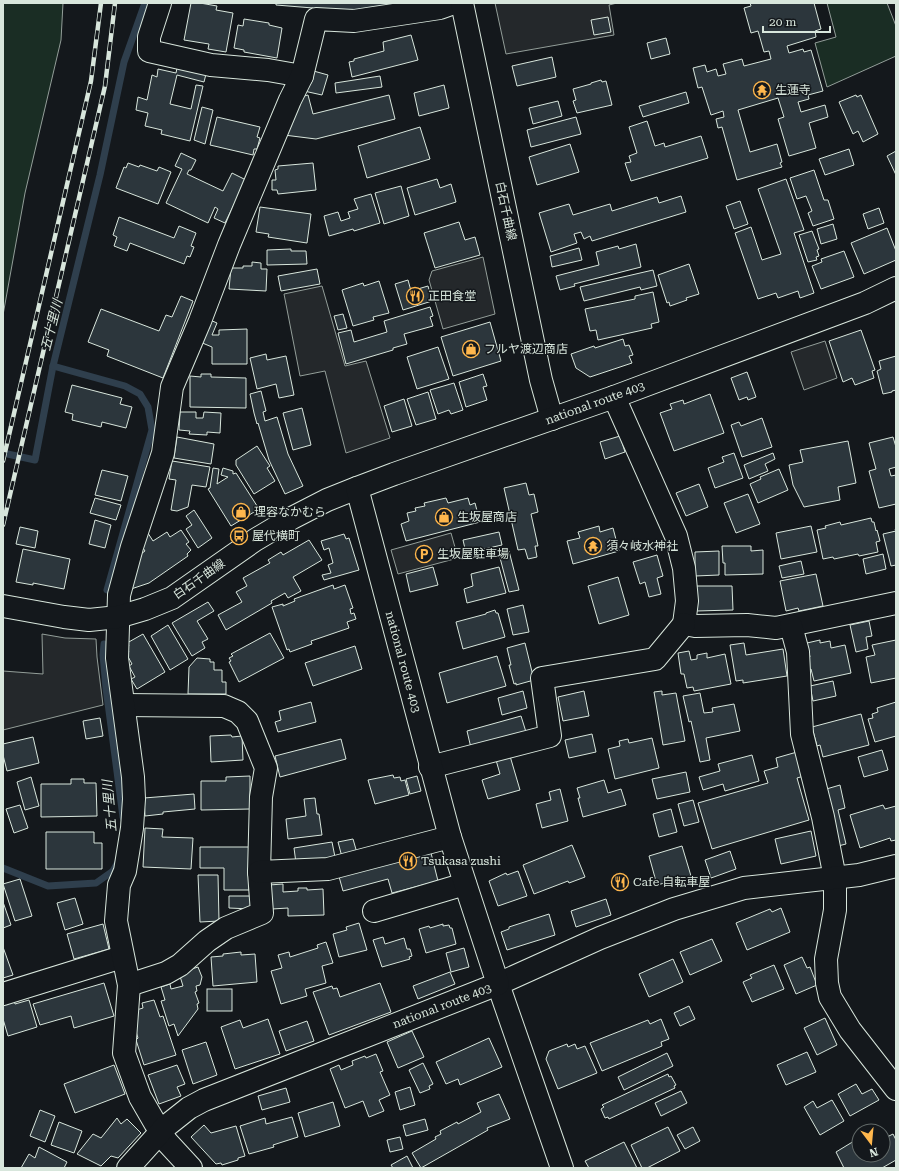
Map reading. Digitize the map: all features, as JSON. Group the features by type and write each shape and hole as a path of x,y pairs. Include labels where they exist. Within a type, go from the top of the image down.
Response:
{"main road":[{"path":"160,3 149,37 149,51 211,65 268,70 302,76"},
{"path":"191,1168 167,1142 160,1132 140,1097 124,1054 129,985 122,957 116,921 119,885 125,871 132,828 134,799 133,776 117,658 119,594 126,567 163,452 172,388 232,238 290,100 302,76 316,19 354,21 440,8 454,3"},
{"name":"白石千曲線","path":"462,3 540,372 552,419"},
{"name":"national route 403","path":"128,1168 165,1127 183,1113 204,1100 498,984 450,837 430,767 357,488 614,397 865,303 896,288"},
{"path":"430,767 550,736 542,678 655,659 684,624 687,601 684,568 676,536 614,397"},
{"name":"白石千曲線","path":"3,606 90,620 118,617 145,609 172,598 254,540 292,518 327,500 357,488"},
{"path":"684,624 695,626 747,625 776,628 896,603"},
{"path":"791,626 798,652 802,734 823,817 835,878 835,910 826,959 827,983 830,997 850,1030 896,1089"},
{"path":"124,705 224,706 238,712 247,721 266,768 261,797 259,872 262,913 226,928 207,940 180,965 166,973 129,985"},
{"path":"259,872 328,869 450,837"},
{"path":"555,1166 498,984 600,938 674,909 744,888 835,878 896,866"},
{"path":"374,911 465,884"},
{"path":"3,994 122,957"}],"green space":[{"path":"3,3 63,3 61,40 25,193 3,315"},
{"path":"827,3 887,3 896,26 896,56 827,87 815,43 836,37"}],"shaded area":[{"path":"495,3 617,3 609,5 614,35 506,54"},
{"path":"483,257 495,314 443,329 429,280 432,271"},
{"path":"322,286 345,366 366,361 390,438 346,453 325,371 300,376 284,294"},
{"path":"825,341 837,378 804,390 791,352"},
{"name":"生坂屋駐車場","path":"451,533 458,558 398,574 391,550"},
{"path":"42,634 65,638 96,639 103,705 3,730 3,671 43,674"}],"building":[{"path":"191,3 217,6 216,10 233,13 226,52 208,49 209,44 184,40"},
{"path":"276,3 425,3 356,14 314,11 313,8 276,5"},
{"name":"生蓮寺","path":"750,3 814,3 821,29 815,31 816,37 787,46 789,53 803,49 804,52 811,50 823,91 808,95 809,99 798,102 801,112 825,105 828,117 809,123 816,148 789,156 778,119 784,117 778,98 738,110 750,152 777,144 782,167 737,180 722,127 718,128 716,119 724,117 723,111 711,115 702,87 698,88 693,68 705,65 707,72 716,69 718,76 726,74 723,64 742,59 744,66 771,59 769,51 764,52 758,31 751,33 744,8 751,6"},
{"path":"608,17 611,32 594,35 591,20"},
{"path":"244,19 269,23 269,25 282,28 277,58 244,52 244,50 234,48 238,25 243,26"},
{"path":"411,35 418,60 352,77 349,62 354,61 354,59 384,51 383,42"},
{"path":"666,38 670,54 651,59 647,43"},
{"path":"552,57 556,77 517,86 512,66"},
{"path":"177,68 206,74 204,82 177,75 170,104 191,109 196,85 203,86 190,141 161,134 162,130 145,126 148,113 136,110 138,97 147,100 152,75 157,77 158,69 176,73"},
{"path":"310,70 328,75 322,95 304,91"},
{"path":"380,76 382,87 336,93 335,83"},
{"path":"601,80 602,82 606,81 612,105 577,113 573,101 576,100 573,89"},
{"path":"444,85 449,108 419,116 414,93"},
{"path":"686,92 689,103 643,117 639,106"},
{"path":"308,95 313,114 389,95 395,119 316,139 284,135 300,97"},
{"path":"856,95 857,97 861,95 878,134 863,142 858,131 853,134 839,102"},
{"path":"558,101 562,116 533,124 529,108"},
{"path":"202,107 213,110 205,144 194,140"},
{"path":"217,117 260,127 257,137 260,138 257,149 254,149 253,155 210,145"},
{"path":"576,117 581,134 531,147 527,130"},
{"path":"647,121 655,146 664,143 665,147 701,136 708,158 631,181 625,163 631,162 629,156 637,153 629,127"},
{"path":"420,127 430,159 367,178 358,146"},
{"path":"570,144 579,172 537,185 529,157"},
{"path":"849,149 854,165 825,175 819,159"},
{"path":"896,151 896,175 887,156"},
{"path":"181,153 196,160 191,170 189,170 187,174 223,191 232,173 246,180 225,223 214,218 218,209 215,207 208,223 166,203 182,169 175,166"},
{"path":"128,163 139,167 140,165 157,171 159,167 171,172 158,204 116,188 124,167 126,168"},
{"path":"313,163 316,190 278,194 277,190 272,190 272,180 276,180 275,170 278,169 278,166"},
{"path":"814,170 824,200 828,200 834,219 813,226 808,213 812,211 806,196 797,199 790,178"},
{"path":"437,179 440,188 451,184 456,202 415,215 407,188"},
{"path":"786,179 804,230 794,233 814,293 800,298 798,291 778,298 776,293 758,299 735,233 751,227 762,260 781,254 758,189"},
{"path":"401,186 409,216 384,224 375,193"},
{"path":"371,194 380,223 354,231 353,229 329,236 324,216 338,212 341,221 350,218 348,212 358,209 354,199"},
{"path":"681,196 686,212 592,241 590,236 584,239 581,232 574,234 577,243 551,252 539,213 569,204 573,215 610,204 612,211 657,197 659,203"},
{"path":"740,201 748,224 734,229 726,206"},
{"path":"260,207 311,214 307,243 268,237 269,234 256,232"},
{"path":"879,208 884,223 868,229 863,214"},
{"path":"119,217 174,238 179,226 196,233 191,246 194,247 190,257 187,256 184,264 130,243 127,251 114,246 117,237 113,235"},
{"path":"459,222 465,240 475,237 480,255 435,268 424,233"},
{"path":"833,224 837,239 821,244 817,229"},
{"path":"887,228 896,251 896,260 864,274 851,243"},
{"path":"812,231 819,249 817,250 819,256 816,257 817,260 808,262 799,235"},
{"path":"636,244 641,267 574,284 575,286 560,290 556,276 599,265 596,252 618,246 619,249"},
{"path":"579,248 582,260 552,267 550,256"},
{"path":"291,249 291,251 306,251 307,264 267,265 267,250"},
{"path":"844,251 854,277 821,289 812,266 822,262 821,259"},
{"path":"252,262 261,263 261,269 267,269 266,291 229,289 231,268 252,266"},
{"path":"689,264 699,294 686,298 687,300 670,306 669,302 667,303 658,275"},
{"path":"317,269 320,284 281,291 278,276"},
{"path":"653,270 657,286 641,290 640,287 584,301 580,287"},
{"name":"正田食堂","path":"408,280 411,291 428,286 432,301 403,310 395,284"},
{"path":"379,281 389,313 373,317 374,320 353,326 342,290 363,283 364,286"},
{"path":"653,292 659,322 651,324 652,328 598,340 596,330 590,331 585,309 635,299 635,296"},
{"path":"181,296 193,301 163,378 107,356 109,350 88,342 101,309 159,331 166,315 172,317"},
{"path":"430,307 433,316 430,317 433,326 404,334 407,344 393,348 393,350 346,364 338,333 351,330 354,342 387,332 384,321"},
{"path":"343,314 347,328 338,330 334,316"},
{"path":"210,320 217,323 212,335 219,335 219,330 247,329 247,364 212,364 212,347 200,342"},
{"name":"フルヤ渡辺商店","path":"490,322 501,361 453,376 441,337"},
{"path":"861,330 875,370 872,371 874,378 855,385 852,378 843,382 829,341"},
{"path":"623,339 625,346 629,345 633,355 629,356 632,363 590,377 576,368 571,354 594,346 595,348"},
{"path":"438,347 449,379 417,389 407,357"},
{"path":"266,354 267,360 286,356 294,395 279,398 276,384 257,389 250,358"},
{"path":"896,356 896,390 883,394 877,371 881,369 879,361"},
{"path":"747,372 756,397 748,400 747,397 739,400 731,378"},
{"path":"201,374 211,374 211,377 246,378 246,408 190,407 190,376 201,377"},
{"path":"483,374 487,386 483,387 487,400 466,407 459,382"},
{"path":"454,383 463,410 451,414 449,410 438,414 430,390"},
{"path":"72,385 122,398 120,404 132,407 126,428 102,422 101,427 72,420 73,414 65,412"},
{"path":"261,391 266,411 263,412 265,421 277,417 288,454 303,486 285,494 269,460 254,413 250,394"},
{"path":"428,392 436,419 416,425 407,399"},
{"path":"710,394 724,433 674,451 660,413 672,409 670,404 683,400 684,404"},
{"path":"404,399 412,426 392,432 384,406"},
{"path":"302,408 311,445 293,450 283,413"},
{"path":"180,412 196,412 196,418 203,418 204,412 221,413 220,433 207,432 207,435 189,434 190,431 179,430"},
{"path":"762,418 772,447 742,457 731,425 739,422 741,426"},
{"path":"620,436 625,452 605,459 600,442"},
{"path":"177,437 214,444 211,464 174,458"},
{"path":"893,437 896,447 896,467 889,469 891,476 896,475 896,504 879,508 869,471 876,469 869,443"},
{"path":"848,441 856,483 838,487 840,500 804,507 793,485 789,465 803,462 800,450"},
{"path":"257,446 270,466 267,468 275,481 254,494 236,465 236,460"},
{"path":"734,453 743,478 715,488 708,468 724,462 722,457"},
{"path":"773,453 775,459 765,464 768,471 749,479 744,465"},
{"path":"172,461 210,467 206,487 192,485 188,507 177,511 171,510 176,480 169,479"},
{"path":"213,468 219,469 217,484 228,477 221,475 223,468 233,471 233,474 236,473 259,509 231,526 208,489 210,488"},
{"path":"779,469 788,490 758,503 750,484 761,479 760,477"},
{"path":"102,470 128,476 121,501 95,495"},
{"path":"526,483 529,495 534,494 538,512 531,514 538,546 535,546 537,557 528,559 525,549 518,550 504,488"},
{"path":"699,484 708,507 686,516 676,493"},
{"path":"748,494 760,524 736,533 724,503"},
{"path":"95,498 121,505 116,520 90,513"},
{"name":"生坂屋商店","path":"446,498 448,503 468,498 470,505 475,503 480,522 406,541 401,524 409,521 407,513 416,511 415,508 425,506 424,503"},
{"path":"194,510 212,538 198,548 186,529 192,525 186,516"},
{"path":"871,518 872,522 874,522 880,541 876,542 878,552 859,556 858,554 834,559 833,557 823,559 817,530 840,522 841,525"},
{"path":"95,520 111,525 105,548 89,544"},
{"name":"須々岐水神社","path":"599,526 600,532 613,528 619,551 573,564 567,541 580,538 578,532"},
{"path":"811,526 817,552 781,559 776,533"},
{"path":"20,527 38,531 35,548 16,544"},
{"path":"146,530 153,541 167,532 170,537 181,530 189,542 186,544 191,550 187,554 188,556 149,583 128,590 138,556 145,551 141,545"},
{"path":"896,531 896,565 891,566 883,534"},
{"path":"499,532 502,545 466,553 463,540"},
{"path":"344,534 346,539 349,538 359,570 324,580 322,575 331,573 328,565 333,563 329,548 324,550 321,541"},
{"path":"309,540 322,560 293,577 301,591 288,598 285,593 271,601 272,603 226,630 218,615 242,602 236,592 247,586 243,578 270,563 268,560 281,552 283,555"},
{"path":"722,546 751,546 751,551 763,550 763,574 725,575 725,563 723,563"},
{"path":"23,549 70,559 64,589 33,583 33,585 16,582"},
{"path":"509,551 519,590 509,592 499,554"},
{"path":"719,551 719,575 695,576 695,552"},
{"path":"883,554 886,569 866,574 863,559"},
{"path":"657,555 663,576 657,578 661,594 649,597 645,582 640,584 633,562"},
{"path":"801,561 804,574 782,578 779,566"},
{"path":"433,567 438,585 410,592 406,574"},
{"path":"499,567 506,593 467,603 464,589 473,586 471,574"},
{"path":"816,574 823,606 799,611 798,608 786,611 780,581"},
{"path":"618,577 629,615 599,624 588,586"},
{"path":"333,585 334,589 345,585 353,608 350,609 351,614 354,613 356,619 347,622 349,628 311,641 312,644 290,652 289,649 287,650 272,607 283,604 283,606 295,601 294,599"},
{"path":"696,586 732,586 733,610 696,611"},
{"path":"208,602 214,611 197,621 208,639 202,642 205,648 192,656 172,623"},
{"path":"523,605 529,632 513,635 507,609"},
{"path":"495,610 496,613 498,613 505,637 463,649 456,622"},
{"path":"869,621 872,636 866,637 868,649 856,652 850,625"},
{"path":"168,625 188,659 170,670 151,636"},
{"path":"270,633 284,658 239,682 229,662 231,661 229,658 233,656 231,654"},
{"path":"143,634 165,672 137,689 131,679 135,677 129,666 132,664 126,653 129,652 126,648 129,646 127,643"},
{"path":"820,640 820,643 830,641 831,648 845,645 851,673 814,681 806,658 810,657 807,643"},
{"path":"896,640 896,678 871,683 866,657 875,655 872,645"},
{"path":"525,643 534,680 516,685 516,683 514,684 509,665 511,665 507,648"},
{"path":"744,643 746,655 783,649 787,676 743,683 743,680 736,681 730,645"},
{"path":"355,646 362,669 313,686 305,663"},
{"path":"689,651 691,660 697,659 697,655 707,653 707,658 725,654 731,684 694,691 693,687 687,688 684,674 681,674 678,653"},
{"path":"497,656 506,686 447,703 439,673"},
{"path":"197,658 210,659 210,662 214,662 214,670 222,670 222,682 226,682 226,694 188,694 189,667"},
{"path":"833,681 836,696 813,701 810,686"},
{"path":"523,691 527,708 502,715 498,698"},
{"path":"584,691 589,716 563,721 558,697"},
{"path":"662,691 662,695 676,693 685,741 663,745 654,692"},
{"path":"700,693 704,713 713,712 712,708 734,704 740,731 706,738 710,760 700,762 691,721 689,722 683,696"},
{"path":"311,702 316,722 278,732 275,722 281,720 279,711"},
{"path":"896,702 896,736 875,742 868,719 873,718 872,714 878,712 877,708"},
{"path":"861,714 869,745 823,757 820,745 817,746 812,727"},
{"path":"521,716 526,732 471,748 467,731"},
{"path":"100,718 103,736 86,739 83,721"},
{"path":"592,734 596,752 569,758 565,740"},
{"path":"231,735 232,737 242,736 243,760 211,762 210,736"},
{"path":"33,737 39,763 7,771 3,755 3,744"},
{"path":"652,738 659,768 615,779 608,749 620,746 619,741 628,739 629,743"},
{"path":"341,739 346,759 280,777 275,756"},
{"path":"882,750 888,770 864,777 858,757"},
{"path":"797,752 804,776 797,778 809,820 712,849 698,803 768,783 764,771 778,767 776,758"},
{"path":"752,755 759,781 725,791 723,784 703,790 699,777 720,771 718,764"},
{"path":"510,756 520,790 488,799 482,780 500,774 496,760"},
{"path":"686,772 690,792 657,799 652,779"},
{"path":"393,775 394,778 400,777 401,781 405,780 409,795 375,804 368,780"},
{"path":"250,776 250,809 201,810 201,781 226,781 226,777"},
{"path":"417,776 421,791 410,794 406,779"},
{"path":"31,777 39,806 25,810 17,782"},
{"path":"71,779 84,779 84,783 96,783 97,816 41,817 41,784 71,784"},
{"path":"604,780 608,793 621,789 626,805 583,817 577,788"},
{"path":"840,785 845,808 838,810 846,844 838,846 823,790"},
{"path":"560,789 568,821 542,828 536,804 551,800 549,792"},
{"path":"194,794 195,809 163,812 163,814 145,816 144,798"},
{"path":"315,798 322,835 288,839 286,819 306,816 304,799"},
{"path":"693,800 699,822 684,826 678,804"},
{"path":"20,805 28,828 14,833 6,809"},
{"path":"883,805 885,809 896,806 896,840 891,841 890,838 860,848 850,815"},
{"path":"671,809 677,832 659,837 653,814"},
{"path":"145,828 163,829 162,837 193,838 191,869 143,867"},
{"path":"811,831 816,856 781,864 775,839"},
{"path":"46,832 94,832 94,843 102,843 102,869 46,869"},
{"path":"353,839 357,853 342,857 338,842"},
{"path":"332,842 335,857 296,863 294,848"},
{"path":"572,845 585,877 569,883 568,881 534,894 523,865"},
{"path":"682,846 691,876 657,885 649,856"},
{"path":"200,847 249,847 249,890 224,890 224,868 200,868"},
{"name":"Tsukasa zushi","path":"430,849 438,881 392,893 388,879 343,891 338,873"},
{"path":"730,851 736,869 711,878 705,860"},
{"path":"518,871 527,896 498,906 489,881 506,873 507,875"},
{"path":"198,875 218,875 219,921 200,922"},
{"path":"20,879 32,916 15,921 3,884"},
{"path":"283,884 283,892 298,891 298,888 307,888 307,890 323,889 324,915 288,916 288,908 272,909 269,885"},
{"path":"229,896 251,896 251,909 229,908"},
{"path":"75,898 83,924 65,930 57,903"},
{"path":"606,899 611,915 576,927 571,911"},
{"path":"3,902 11,925 3,928"},
{"path":"781,908 790,932 747,950 736,923 770,909 772,912"},
{"path":"549,914 555,935 507,950 501,932 509,929 509,927"},
{"path":"359,923 367,950 339,957 333,934 347,930 346,927"},
{"path":"103,924 109,949 74,959 67,934"},
{"path":"443,924 443,926 449,925 450,928 452,928 456,944 426,953 419,929 429,926 430,928"},
{"path":"383,937 385,944 404,938 407,949 410,949 412,956 409,957 410,959 382,967 373,940"},
{"path":"712,939 722,961 690,975 680,952"},
{"path":"326,942 333,963 322,966 326,983 305,989 307,996 281,1004 271,971 282,968 278,955 289,952 290,957 318,948 317,945"},
{"path":"3,947 13,975 3,978"},
{"path":"464,948 469,967 451,972 446,953"},
{"path":"241,952 241,955 255,954 257,982 213,986 211,957"},
{"path":"802,957 807,968 810,967 817,985 796,994 784,965"},
{"path":"673,959 683,982 649,997 639,974"},
{"path":"774,965 784,989 752,1002 743,982 752,978 750,975"},
{"path":"198,967 202,977 200,985 196,986 197,991 195,992 199,1003 197,1004 198,1009 178,1036 174,1024 169,1026 161,1001 165,1000 161,987 170,984 171,989 183,986 179,973"},
{"path":"450,972 455,984 418,999 413,986"},
{"path":"104,983 114,1016 74,1028 71,1016 40,1025 33,1004"},
{"path":"380,983 391,1012 329,1035 313,992 332,986 333,989 337,988 340,997"},
{"path":"207,989 232,989 232,1011 207,1011"},
{"path":"13,997 15,1004 29,1000 37,1027 8,1036 3,1019 3,1000"},
{"path":"154,1000 160,1017 163,1016 176,1055 144,1065 136,1040 138,1038 130,1012 143,1008 142,1003"},
{"path":"689,1006 695,1019 680,1026 674,1013"},
{"path":"825,1018 837,1045 817,1055 804,1028"},
{"path":"268,1019 280,1054 235,1069 221,1027 240,1020 243,1028"},
{"path":"661,1019 669,1039 661,1042 662,1046 602,1071 590,1043 648,1020 650,1024"},
{"path":"307,1021 314,1041 286,1051 279,1031"},
{"path":"412,1031 424,1057 398,1068 387,1042"},
{"path":"489,1038 502,1067 460,1085 458,1079 446,1084 436,1062"},
{"path":"206,1042 217,1075 193,1084 182,1050"},
{"path":"567,1044 568,1047 575,1044 577,1049 585,1046 597,1073 558,1089 546,1059 549,1051"},
{"path":"807,1052 816,1072 786,1085 777,1065"},
{"path":"667,1053 673,1066 624,1090 618,1077"},
{"path":"376,1054 383,1071 380,1072 390,1095 379,1100 384,1111 369,1117 363,1101 345,1108 330,1069 339,1065 341,1070 353,1065 352,1061"},
{"path":"423,1063 433,1084 429,1086 430,1089 420,1093 409,1070"},
{"path":"114,1065 125,1094 75,1113 64,1084"},
{"path":"177,1065 185,1084 177,1087 181,1096 159,1104 148,1075"},
{"path":"668,1074 669,1077 671,1076 676,1085 674,1086 675,1088 609,1119 608,1117 605,1118 601,1109 604,1107 602,1105"},
{"path":"856,1084 862,1094 872,1089 879,1100 850,1116 838,1094"},
{"path":"410,1087 415,1105 400,1110 395,1092"},
{"path":"286,1088 290,1102 262,1110 258,1096"},
{"path":"681,1091 687,1103 661,1116 655,1103"},
{"path":"499,1094 510,1119 487,1128 488,1130 421,1168 412,1153 436,1139 435,1137 441,1134 440,1131 457,1122 458,1124 481,1112 477,1103"},
{"path":"832,1100 844,1121 820,1135 804,1107 813,1101 817,1108"},
{"path":"333,1102 340,1126 305,1137 298,1113"},
{"path":"40,1110 55,1116 45,1142 30,1136"},
{"path":"292,1117 298,1137 273,1145 274,1147 249,1154 240,1126 265,1118 266,1124"},
{"path":"117,1118 121,1124 127,1119 141,1133 118,1158 111,1156 101,1166 77,1154 93,1134 101,1138"},
{"path":"425,1119 428,1130 406,1136 403,1125"},
{"path":"59,1122 82,1131 74,1153 51,1145"},
{"path":"204,1125 211,1133 236,1126 245,1156 222,1165 221,1163 216,1164 191,1137"},
{"path":"668,1127 680,1151 647,1168 642,1168 631,1145"},
{"path":"693,1127 700,1141 685,1149 677,1135"},
{"path":"893,1134 896,1140 896,1160 891,1163 891,1135"},
{"path":"400,1137 403,1149 390,1152 387,1140"},
{"path":"624,1142 637,1168 589,1168 585,1161"},
{"path":"851,1143 851,1163 891,1163 882,1168 844,1168 836,1152"},
{"path":"39,1147 67,1162 64,1168 21,1168 29,1154 35,1158"},
{"path":"407,1156 413,1168 393,1168 391,1165"}],"waterway":[{"name":"五十里川","path":"107,590 152,430 148,407 140,394 125,386 53,366 100,175 124,62 145,3"},
{"path":"3,453 35,460 53,366"},
{"name":"五十里川","path":"104,644 103,655 106,688 123,817"},
{"name":"五十里川","path":"3,868 48,886 96,883 113,871 117,864"}],"railway":[{"path":"3,461 91,81 101,3"},
{"path":"3,525 105,86 115,3"}],"place":[{"name":"生蓮寺","path":"762,90"},
{"name":"正田食堂","path":"415,296"},
{"name":"フルヤ渡辺商店","path":"471,349"},
{"name":"理容なかむら","path":"241,512"},
{"name":"生坂屋商店","path":"444,517"},
{"name":"屋代横町","path":"239,536"},
{"name":"須々岐水神社","path":"593,546"},
{"name":"生坂屋駐車場","path":"424,554"},
{"name":"Tsukasa zushi","path":"408,861"},
{"name":"Cafe 自転車屋","path":"620,882"}]}
